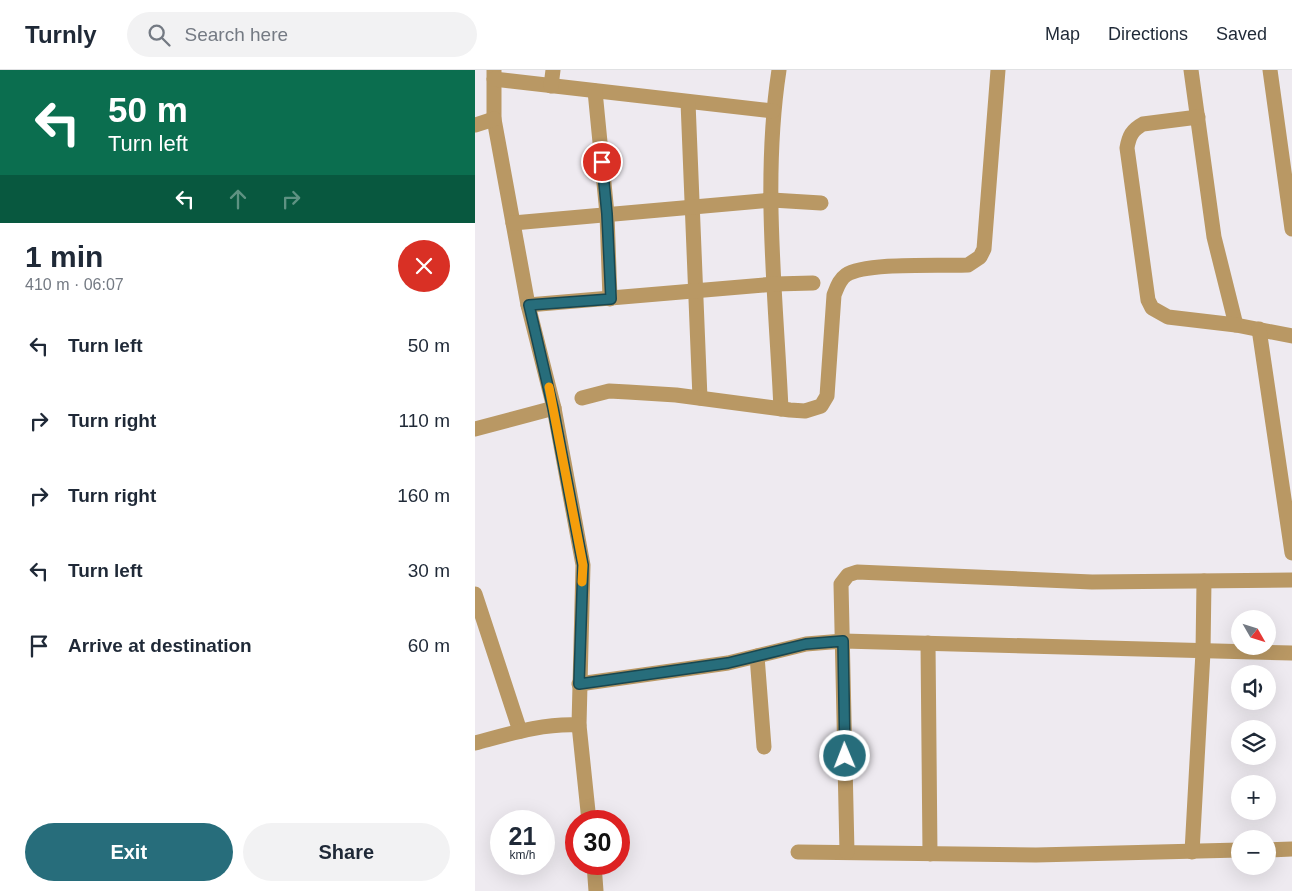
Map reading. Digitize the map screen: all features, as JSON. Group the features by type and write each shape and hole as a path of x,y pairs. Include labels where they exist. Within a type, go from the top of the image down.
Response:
{"street":[{"path":"551,86 553,70"},
{"path":"779,70 773,112 772,200 781,409"},
{"path":"582,398 609,391 700,398 781,409 817,408 827,396 834,295 839,283 845,276 867,268 968,265 981,257 984,249 998,70"},
{"path":"1191,70 1214,237 1236,325"},
{"path":"1270,70 1292,229"},
{"path":"588,810 579,725 583,565 553,408 524,222 494,119 500,78 551,86 773,112"},
{"path":"595,91 607,214 611,299"},
{"path":"688,102 694,292 700,398"},
{"path":"1198,117 1143,124 1136,128 1129,136 1127,148 1148,300 1152,308 1167,317 1236,325 1292,336"},
{"path":"475,125 494,119"},
{"path":"524,222 772,200 821,203"},
{"path":"538,304 775,284 813,283"},
{"path":"1259,329 1292,553"},
{"path":"475,429 553,408"},
{"path":"847,852 841,584 849,574 857,572 1092,582 1292,580"},
{"path":"1192,852 1203,652 1204,581"},
{"path":"476,603 520,731"},
{"path":"579,684 728,663 806,644 843,641 1292,654"},
{"path":"928,643 930,854"},
{"path":"757,656 764,747"},
{"path":"475,743 520,731 557,725 579,725"},
{"path":"1276,850 1292,849"},
{"path":"798,852 1036,855 1231,850"},
{"path":"594,875 596,891"}],"slow traffic":[{"path":"549,387 583,565 582,582"}],"route":[{"path":"602,162 607,214 611,299 529,305 553,408 583,565 579,684 728,663 806,644 843,641 845,756"}]}
